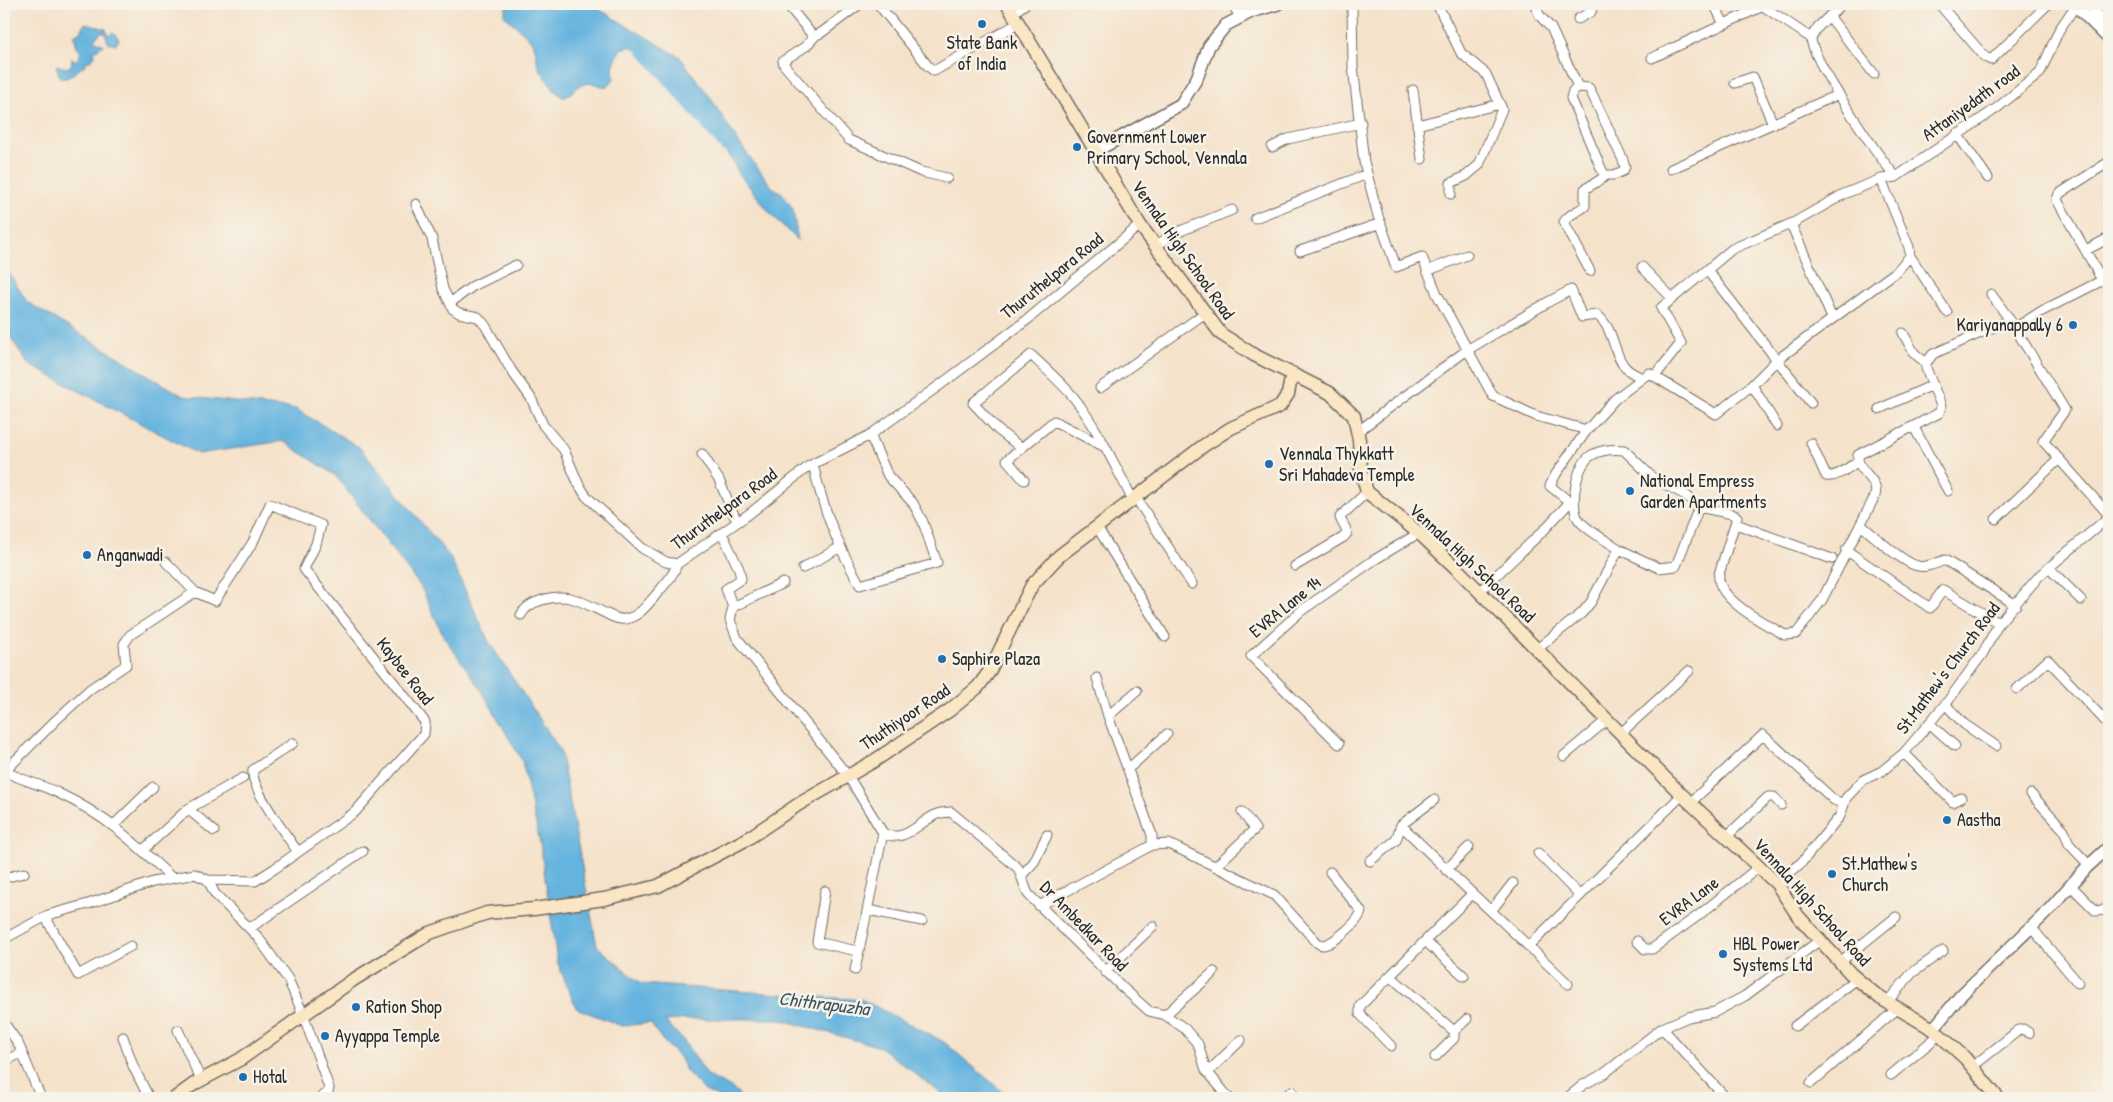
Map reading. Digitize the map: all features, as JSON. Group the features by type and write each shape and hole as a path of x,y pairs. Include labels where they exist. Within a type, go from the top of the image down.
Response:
{"main road":[{"name":"Vennala High School Road","path":"1013,13 1140,225 1221,334 1254,355 1330,393 1354,416 1361,470 1367,492 1419,533 1480,591 1686,799 1777,884 1798,916 1857,979 1892,1005 1936,1032 1972,1068 1998,1098"},
{"name":"Thuthiyoor Road","path":"175,1098 201,1080 241,1059 353,980 430,933 487,913 534,909 604,899 658,886 747,839 799,804 904,741 978,687 989,672 1032,585 1059,556 1203,446 1231,428 1280,406 1288,394 1292,374"}],"street":[{"path":"787,4 806,29 813,36 816,35"},
{"path":"860,4 816,35 806,46 783,61 784,65 849,140 921,172 947,178"},
{"path":"878,4 934,71 1024,4"},
{"path":"1233,4 1240,18"},
{"path":"1096,151 1181,104 1197,78 1209,46 1226,25 1250,12 1278,4"},
{"path":"1352,4 1352,66 1361,123 1366,174 1380,223 1396,267 1422,257 1437,294 1493,396 1536,416 1586,430"},
{"path":"1437,4 1461,53 1486,74 1502,109 1479,166 1466,176 1451,183 1451,194"},
{"path":"1534,4 1540,16 1551,28 1578,87"},
{"path":"1578,19 1591,12 1590,4"},
{"path":"1714,4 1724,24"},
{"path":"1811,38 1829,16 1842,4"},
{"path":"1939,4 1985,57 1991,60 2048,4"},
{"path":"2101,4 2094,11 2109,28"},
{"path":"2075,5 2109,39"},
{"name":"Attaniyedath road","path":"1896,177 1997,108 2040,73 2059,30 2075,5"},
{"path":"1652,58 1763,6 1811,38 1818,59 1839,94 1885,164 1896,177"},
{"path":"1829,16 1874,74"},
{"path":"1735,83 1753,77 1773,124"},
{"path":"1578,87 1588,88 1594,96 1623,160 1625,167 1623,171 1614,175 1604,175 1571,98 1573,91 1578,87"},
{"path":"1412,90 1422,159"},
{"path":"1671,169 1839,94"},
{"path":"1417,125 1500,104"},
{"path":"1272,147 1288,140 1361,123"},
{"path":"1957,134 1988,178"},
{"path":"2108,285 2102,278 2057,200 2059,194 2109,162"},
{"path":"1255,218 1366,174"},
{"path":"1590,271 1564,222 1567,217 1585,206 1585,189 1603,178 1604,175"},
{"path":"1655,376 1680,342 1661,308 1672,298 1732,249 1791,224 1844,194 1881,179 1896,177"},
{"path":"1881,179 1909,247 1910,256 1947,312"},
{"path":"416,204 432,239 442,284 450,304 479,283 516,266"},
{"path":"1156,246 1173,234 1232,210"},
{"path":"1300,251 1380,223"},
{"path":"1791,224 1832,318"},
{"name":"Thuruthelpara Road","path":"450,304 453,309 478,318 486,326 511,370 532,398 543,425 564,450 578,483 586,496 642,548 666,562 677,564 738,522 813,464 870,435 1026,320 1140,225"},
{"path":"2086,250 2109,238"},
{"path":"1427,271 1467,255"},
{"path":"1480,591 1543,531 1570,502 1550,486 1586,430 1615,398 1649,373 1716,414 1752,385 1777,360 1897,271 1910,256"},
{"path":"1642,267 1672,298"},
{"path":"1707,270 1811,403"},
{"path":"2015,328 2042,311 2099,282 2102,278"},
{"path":"1357,432 1467,350 1571,290 1582,317 1597,315 1600,317 1610,332 1624,367 1642,378"},
{"path":"1991,294 2010,320 2065,410 2043,441 2109,516"},
{"path":"1100,388 1205,313"},
{"path":"1699,507 1676,566 1660,568 1620,549 1588,529 1577,517 1574,493 1582,468 1592,454 1611,449 1624,450 1652,478 1687,496 1699,507 1732,514 1737,517 1719,574 1718,580 1721,588 1734,603 1785,635 1796,634 1822,600 1837,574 1846,550 1861,525 1877,490 1871,478 1860,466 1858,455 1939,413 1941,408 1926,368 1926,363 1933,354 2010,320"},
{"path":"1903,333 1914,353 1926,363"},
{"path":"1020,447 998,430 973,403 1031,355 1064,386 1088,419 1134,499 1192,584"},
{"path":"1752,385 1776,426"},
{"path":"1880,409 1933,385"},
{"path":"1075,432 1088,419"},
{"path":"1024,480 1008,460 1020,447 1054,421 1105,448"},
{"path":"1914,426 1948,491"},
{"path":"813,464 821,499 839,548 860,585 937,563 923,522 912,503 888,476 870,435"},
{"path":"1811,443 1826,476 1836,475 1858,460"},
{"path":"702,454 719,480 738,522"},
{"path":"1996,519 2059,459"},
{"path":"1295,566 1347,533 1347,529 1340,522 1340,517 1367,492"},
{"name":"Kaybee Road","path":"4,939 48,915 153,882 195,874 208,880 255,881 354,812 424,734 425,722 304,569 316,544 321,525 270,504 253,542 215,600 195,592"},
{"name":"St.Mathew's Church Road","path":"1777,884 1802,862 1840,816 1846,798 1863,780 1882,771 1904,753 1945,704 1982,653 1999,623 2040,575 2109,516"},
{"path":"1736,524 1832,559"},
{"path":"1861,525 1904,559 1918,566 1931,565 1944,560 2016,605"},
{"path":"1097,527 1165,637"},
{"path":"722,533 739,569 741,579 726,589 733,607 730,620 737,638 848,776 883,833 868,910 857,951 855,970"},
{"name":"EVRA Lane 14","path":"1340,744 1251,656 1301,611 1374,560 1419,533"},
{"path":"802,568 839,548"},
{"path":"1538,649 1582,613 1591,602 1620,549"},
{"path":"1846,550 1930,608 1943,590 1999,623"},
{"path":"166,562 195,592 130,635 124,644 126,665 90,689 4,771 64,796 101,816 143,850 172,878"},
{"path":"520,615 525,608 539,601 557,596 572,598 615,618 624,620 643,610 674,575 677,564"},
{"path":"2049,568 2081,600"},
{"path":"733,607 783,583"},
{"path":"2017,689 2048,660 2109,725"},
{"path":"1621,733 1689,671"},
{"path":"1097,678 1108,716 1125,763 1129,768 1152,835 1152,845"},
{"path":"1108,716 1136,691"},
{"path":"1945,704 1964,724 1996,746"},
{"path":"1564,756 1608,719"},
{"path":"1929,723 1955,746"},
{"path":"1129,768 1167,734"},
{"path":"1529,946 1580,896 1686,799 1763,735 1834,800 1844,804"},
{"path":"293,743 253,770 252,776 265,803 298,852"},
{"path":"1904,753 1953,802 1961,798"},
{"path":"143,850 188,809 243,778"},
{"path":"114,826 153,787"},
{"path":"2030,794 2064,830 2069,844 2089,865"},
{"path":"1726,837 1768,797 1774,797 1781,805"},
{"path":"1370,862 1396,840 1401,825 1434,800"},
{"path":"188,809 214,831"},
{"name":"Dr Ambedkar Road","path":"883,833 891,838 901,837 937,814 951,812 1018,868 1028,894 1105,972 1149,1010 1165,1015 1184,1028 1198,1044 1208,1072 1229,1098"},
{"path":"1216,866 1255,830 1242,812"},
{"path":"1401,825 1446,870 1568,984"},
{"path":"1021,876 1034,862 1047,835"},
{"path":"1039,906 1152,845 1169,844 1274,894 1313,938 1323,945 1334,940 1360,916 1359,908 1330,872"},
{"path":"1446,870 1469,847"},
{"path":"1891,1075 1936,1032 1961,995 2109,847"},
{"path":"250,928 363,851"},
{"path":"1538,853 1580,896"},
{"name":"EVRA Lane","path":"1637,941 1645,949 1652,949 1699,915 1759,867"},
{"path":"4,878 24,873"},
{"path":"208,880 215,894 258,936 288,979 303,1014 329,1088 328,1092 321,1098"},
{"path":"1491,911 1514,883"},
{"path":"2070,885 2096,911 2103,910 2109,912"},
{"path":"825,891 817,942 857,951"},
{"path":"1391,1046 1360,1014 1360,1006 1472,894"},
{"path":"868,910 922,921"},
{"path":"48,915 47,920 78,975 131,946"},
{"path":"1840,962 1896,916"},
{"path":"1105,972 1153,926"},
{"path":"2031,927 2078,983"},
{"path":"1567,1098 1583,1085 1605,1072 1662,1028 1688,1017 1715,1012 1745,996 1820,940"},
{"path":"1426,941 1464,976"},
{"path":"1811,1083 1892,1005 1912,973 1943,951"},
{"path":"1165,1015 1214,972"},
{"path":"1390,976 1454,1030"},
{"path":"1795,1026 1857,979"},
{"path":"1435,1057 1454,1038 1454,1030 1468,1018"},
{"path":"4,1023 22,1052 40,1098"},
{"path":"1662,1028 1726,1098"},
{"path":"1972,1068 2019,1030 2023,1029 2029,1033"},
{"path":"178,1030 201,1080"},
{"path":"123,1037 133,1066 150,1098"},
{"path":"1208,1072 1241,1040"},
{"path":"4,1062 22,1052"},
{"path":"1282,1098 1292,1091"}],"water":[{"path":"507,4 590,4 680,57 710,97 737,140 772,187 782,193 793,209 798,241 770,213 740,175 715,133 697,109 644,48 642,41 635,40 630,47 621,49 613,66 614,79 606,88 588,83 564,98 554,90 538,66 535,47 528,37 504,15"},
{"path":"85,23 106,29 109,35 112,32 116,34 119,40 116,44 108,43 105,32 101,32 94,40 104,45 94,51 95,56 67,78 60,78 56,65 66,68 71,66 72,58 76,61 81,53 77,47 74,35 82,30"},
{"name":"Chithrapuzha","path":"4,265 27,302 183,396 296,409 359,447 450,557 489,642 560,750 597,946 641,984 863,1000 944,1042 1010,1098 947,1098 880,1047 779,1019 691,1019 665,1021 684,1041 708,1076 733,1089 742,1098 720,1098 705,1091 686,1071 679,1057 663,1041 650,1023 622,1026 576,1008 557,961 540,843 522,761 481,689 444,637 421,587 335,475 283,441 198,454 28,364 4,327"}],"waterway":[{"path":"620,38 638,45 725,147"}],"place":[{"name":"State Bank of India","path":"982,24"},
{"name":"Government Lower Primary School, Vennala","path":"1077,147"},
{"name":"Kariyanappally 6","path":"2073,325"},
{"name":"Vennala Thykkatt Sri Mahadeva Temple","path":"1269,464"},
{"name":"National Empress Garden Apartments","path":"1630,491"},
{"name":"Anganwadi","path":"87,555"},
{"name":"Saphire Plaza","path":"942,659"},
{"name":"Aastha","path":"1947,820"},
{"name":"St.Mathew's Church","path":"1832,874"},
{"name":"HBL Power Systems Ltd","path":"1723,954"},
{"name":"Ration Shop","path":"356,1007"},
{"name":"Ayyappa Temple","path":"325,1036"},
{"name":"Hotal","path":"243,1077"}]}
